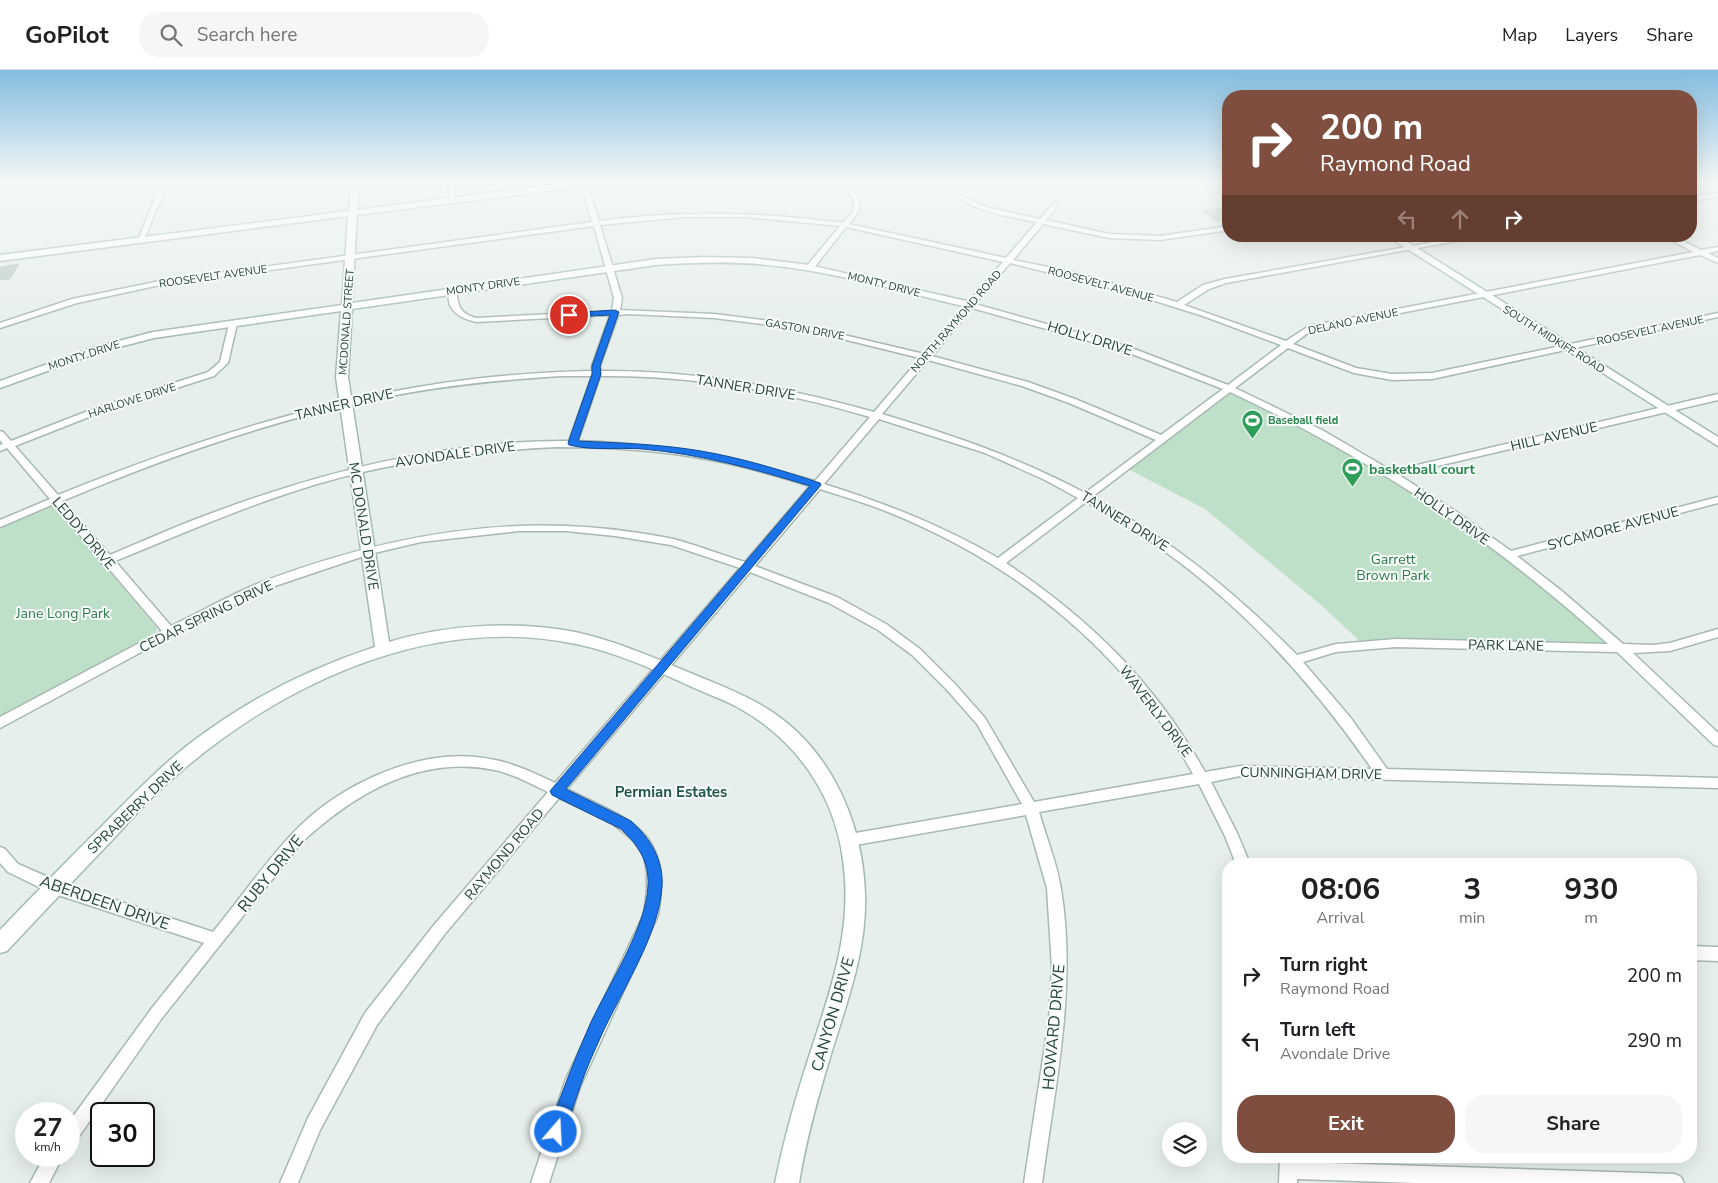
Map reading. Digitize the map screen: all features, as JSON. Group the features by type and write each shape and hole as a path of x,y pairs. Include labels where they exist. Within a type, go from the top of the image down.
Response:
{"street":[{"path":"141,240 144,233"},
{"path":"0,258 198,233"},
{"name":"MCDONALD STREET","path":"345,402 342,370 351,233"},
{"name":"ROOSEVELT AVENUE","path":"0,326 56,307 123,290 524,233"},
{"path":"573,443 597,374 596,366 618,298 599,233"},
{"path":"810,267 838,233"},
{"name":"ROOSEVELT AVENUE","path":"881,233 1094,281 1178,305 1354,370 1380,376 1412,378 1432,376 1718,315"},
{"name":"NORTH RAYMOND ROAD","path":"876,416 925,356 1032,233"},
{"path":"1097,233 1138,238 1194,233"},
{"name":"SOUTH MIDKIFF ROAD","path":"1400,242 1718,442"},
{"path":"1178,305 1206,287 1225,281 1448,242"},
{"path":"1679,242 1718,261"},
{"name":"DELANO AVENUE","path":"1000,562 1287,344 1313,327 1718,250"},
{"name":"MONTY DRIVE","path":"0,385 118,344 153,336 656,262 748,260 810,267 970,305"},
{"name":"GASTON DRIVE","path":"453,291 452,302 455,310 461,316 476,320 615,312 703,315 783,324 854,338 1033,387 1072,401 1162,439"},
{"name":"HOLLY DRIVE","path":"970,305 1097,339 1177,367 1228,389 1308,428 1390,474 1508,555 1562,598 1620,648 1718,741"},
{"name":"HARLOWE DRIVE","path":"5,446 96,411 212,373 224,363 233,324"},
{"name":"TANNER DRIVE","path":"0,524 128,469 216,438 295,414 345,402 430,386 486,379 597,374 675,376 744,384 820,400 938,433 987,450 1087,497 1141,528 1192,565 1243,608 1295,660 1345,720 1383,774"},
{"name":"HILL AVENUE","path":"1390,474 1718,397"},
{"name":"MC DONALD DRIVE","path":"345,402 383,650"},
{"name":"RAYMOND ROAD","path":"289,1183 314,1124 371,1019 439,930 876,416"},
{"name":"LEDDY DRIVE","path":"0,434 5,446 56,499 106,561 169,632"},
{"name":"AVONDALE DRIVE","path":"106,561 176,530 238,506 304,485 394,462 468,450 573,443 642,446 701,454 758,466 816,485"},
{"name":"WAVERLY DRIVE","path":"816,485 876,504 915,519 964,542 1000,562 1040,589 1067,611 1119,661 1167,720 1203,778 1232,836 1241,858"},
{"name":"SYCAMORE AVENUE","path":"1508,555 1718,500"},
{"name":"CEDAR SPRING DRIVE","path":"0,723 169,632 265,585 368,552 421,539 519,528 566,528 615,532 672,542 747,567"},
{"name":"HOWARD DRIVE","path":"747,567 833,600 882,627 916,652 981,721 1031,808 1054,888 1060,968 1056,1028 1033,1183"},
{"name":"SPRABERRY DRIVE","path":"0,944 160,778 219,730 295,685 338,666 383,650 456,635 495,631 560,635 597,644 662,667"},
{"name":"PARK LANE","path":"1295,660 1336,648 1396,643 1666,648 1718,633"},
{"name":"CANYON DRIVE","path":"662,667 744,703 776,725 808,755 834,796 845,821 850,840 855,894 853,939 846,976 800,1124 788,1183"},
{"name":"RUBY DRIVE","path":"80,1120 156,1013 297,838 327,810 376,781 411,768 432,764 476,763 508,769 626,825 647,847 653,866 655,885 648,921 597,1027 572,1085 540,1183"},
{"name":"CUNNINGHAM DRIVE","path":"850,840 1246,771 1718,783"},
{"name":"ABERDEEN DRIVE","path":"0,853 13,868 54,887 216,940"},
{"path":"1697,953 1718,954"},
{"path":"39,1183 48,1167"},
{"path":"1288,1170 1675,1183"}],"green space":[{"name":"Garrett Brown Park","path":"1228,389 1308,428 1461,521 1619,648 1363,644 1320,604 1205,509 1126,468"},
{"name":"Jane Long Park","path":"51,505 55,507 157,628 156,632 90,671 0,716 0,527"}],"building":[{"path":"19,264 10,279 0,280 0,267"}],"place":[{"name":"Baseball field","path":"1252,439"},
{"name":"basketball court","path":"1353,488"}],"district":[{"name":"Permian Estates","path":"671,792"}],"route":[{"path":"556,1132 572,1085 597,1027 646,927 653,905 655,885 653,866 647,847 634,832 626,825 557,791 816,485 758,466 701,454 642,446 573,443 597,374 596,366 615,312 569,315"}]}
